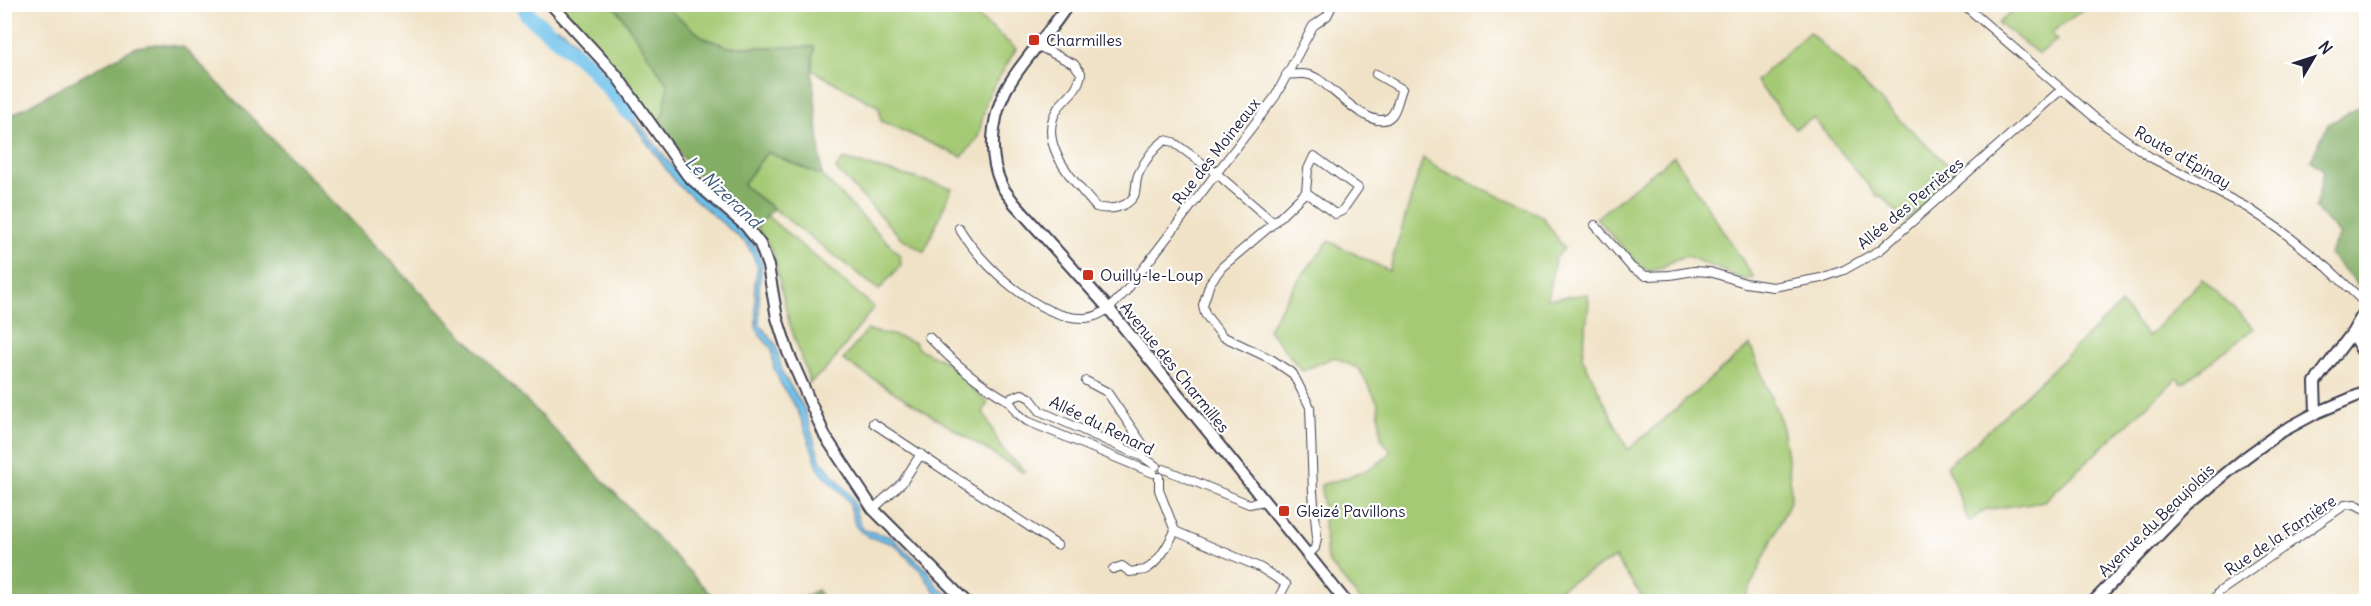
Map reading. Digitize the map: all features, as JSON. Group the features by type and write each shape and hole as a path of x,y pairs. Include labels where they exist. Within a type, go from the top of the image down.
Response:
{"street":[{"path":"551,4 616,75 681,168 695,183 746,226 760,244 768,266 780,328 800,381 825,436 873,509 966,602"},
{"name":"Avenue des Charmilles","path":"1057,22 1061,4"},
{"name":"Avenue des Charmilles","path":"1068,4 1057,22 1012,79 999,104 993,132 994,162 1001,184 1014,203 1109,309 1346,602"},
{"name":"Rue des Moineaux","path":"1109,309 1126,291 1275,97 1313,26 1327,16 1334,4"},
{"name":"Route d'Épinay","path":"1963,4 2094,117 2150,157 2247,208 2282,231 2328,268 2367,304"},
{"path":"1038,46 1074,64 1081,73 1077,87 1059,106 1050,131 1053,149 1096,207 1109,210 1125,204 1134,195 1138,174 1156,147 1165,140 1173,142 1216,173 1274,224"},
{"path":"1286,75 1305,73 1318,79 1353,107 1373,119 1384,120 1393,115 1402,89 1376,74"},
{"name":"Allée des Perrières","path":"1595,225 1632,268 1646,276 1694,271 1710,272 1745,283 1773,287 1821,278 1844,270 1880,250 2062,89"},
{"path":"1306,192 1335,214 1342,211 1358,189 1314,156 1308,169 1306,192 1274,224 1222,267 1210,283 1203,305 1205,314 1222,336 1271,360 1293,374 1310,407 1317,538 1316,548 1309,554"},
{"path":"959,228 967,242 992,270 1031,300 1054,312 1086,319 1109,309"},
{"path":"2316,413 2315,382 2367,309"},
{"path":"2352,333 2367,358"},
{"name":"Allée du Renard","path":"929,337 987,389 1009,401 1017,413 1027,421 1249,504 1264,501"},
{"path":"1086,381 1107,392 1144,446 1143,457"},
{"name":"Avenue du Beaujolais","path":"2093,602 2187,506 2213,483 2279,433 2316,413 2367,393"},
{"name":"Allée du Renard","path":"1009,401 1022,394 1030,398 1040,411 1143,457 1158,471"},
{"path":"873,423 1057,545"},
{"path":"873,509 902,483 921,454"},
{"path":"1158,471 1159,490 1175,531 1288,581 1278,599"},
{"name":"Rue de la Farnière","path":"2214,602 2219,592 2345,505 2355,504 2367,510"},
{"path":"1113,568 1122,566 1130,572 1145,570 1156,559 1175,531"}],"green space":[{"path":"2022,4 2089,5 2051,33 2057,40 2039,54 1998,23"},
{"path":"558,5 614,5 669,85 663,115 656,122 620,72"},
{"path":"614,5 665,5 704,38 729,47 814,47 812,70 822,176 767,152 743,185 773,209 757,227 693,171 656,122 663,115 668,85"},
{"path":"665,5 965,5 1016,49 987,98 978,138 962,157 881,121 879,107 812,70 814,47 729,47 704,38"},
{"path":"1809,32 1959,176 1906,221 1881,196 1877,196 1813,118 1795,129 1756,81"},
{"path":"157,44 183,47 577,453 717,601 5,601 6,118 136,47"},
{"path":"2366,103 2366,293 2329,254 2340,235 2315,208 2324,171 2311,160 2328,124"},
{"path":"767,152 822,176 900,255 901,265 879,290 743,185"},
{"path":"1674,156 1754,278 1745,280 1687,256 1674,260 1660,269 1650,271 1642,268 1596,218"},
{"path":"1423,158 1437,168 1542,216 1564,248 1555,259 1548,299 1588,294 1589,303 1582,357 1628,450 1750,345 1781,422 1790,475 1791,499 1744,601 1645,601 1615,558 1537,601 1361,601 1327,560 1321,485 1349,477 1377,465 1391,452 1381,438 1378,403 1359,369 1334,357 1302,371 1268,329 1294,286 1329,241 1389,271"},
{"path":"843,159 952,188 924,252 900,237 836,169"},
{"path":"767,216 874,307 831,364 810,383 789,322 773,253 757,227"},
{"path":"2202,279 2254,328 2183,384 2177,378 2044,501 1984,510 1969,522 1947,465 1978,440 2121,304 2148,337"},
{"path":"867,330 916,343 917,348 952,365 971,382 969,386 988,403 983,411 1002,449 1025,471 1022,472 843,360"},
{"path":"817,590 825,601 797,601"}],"water":[{"path":"517,5 524,5 542,22 564,31 573,40 596,73 614,88 624,108 634,117 673,168 703,198 741,229 755,246 762,264 759,285 759,324 776,345 782,373 804,408 820,460 851,496 859,522 864,530 891,537 928,571 938,588 959,601 951,601 935,592 922,572 894,544 869,537 860,531 855,525 849,501 819,469 799,413 774,368 772,349 756,327 755,282 758,267 748,245 677,184 619,107 613,94 568,42 534,25 523,15"}],"waterway":[{"name":"Le Nizerand","path":"524,4 528,15 590,66 629,113"}],"place":[{"name":"Charmilles","path":"1034,40"},
{"name":"Ouilly-le-Loup","path":"1088,275"},
{"name":"Gleizé Pavillons","path":"1284,511"}]}
